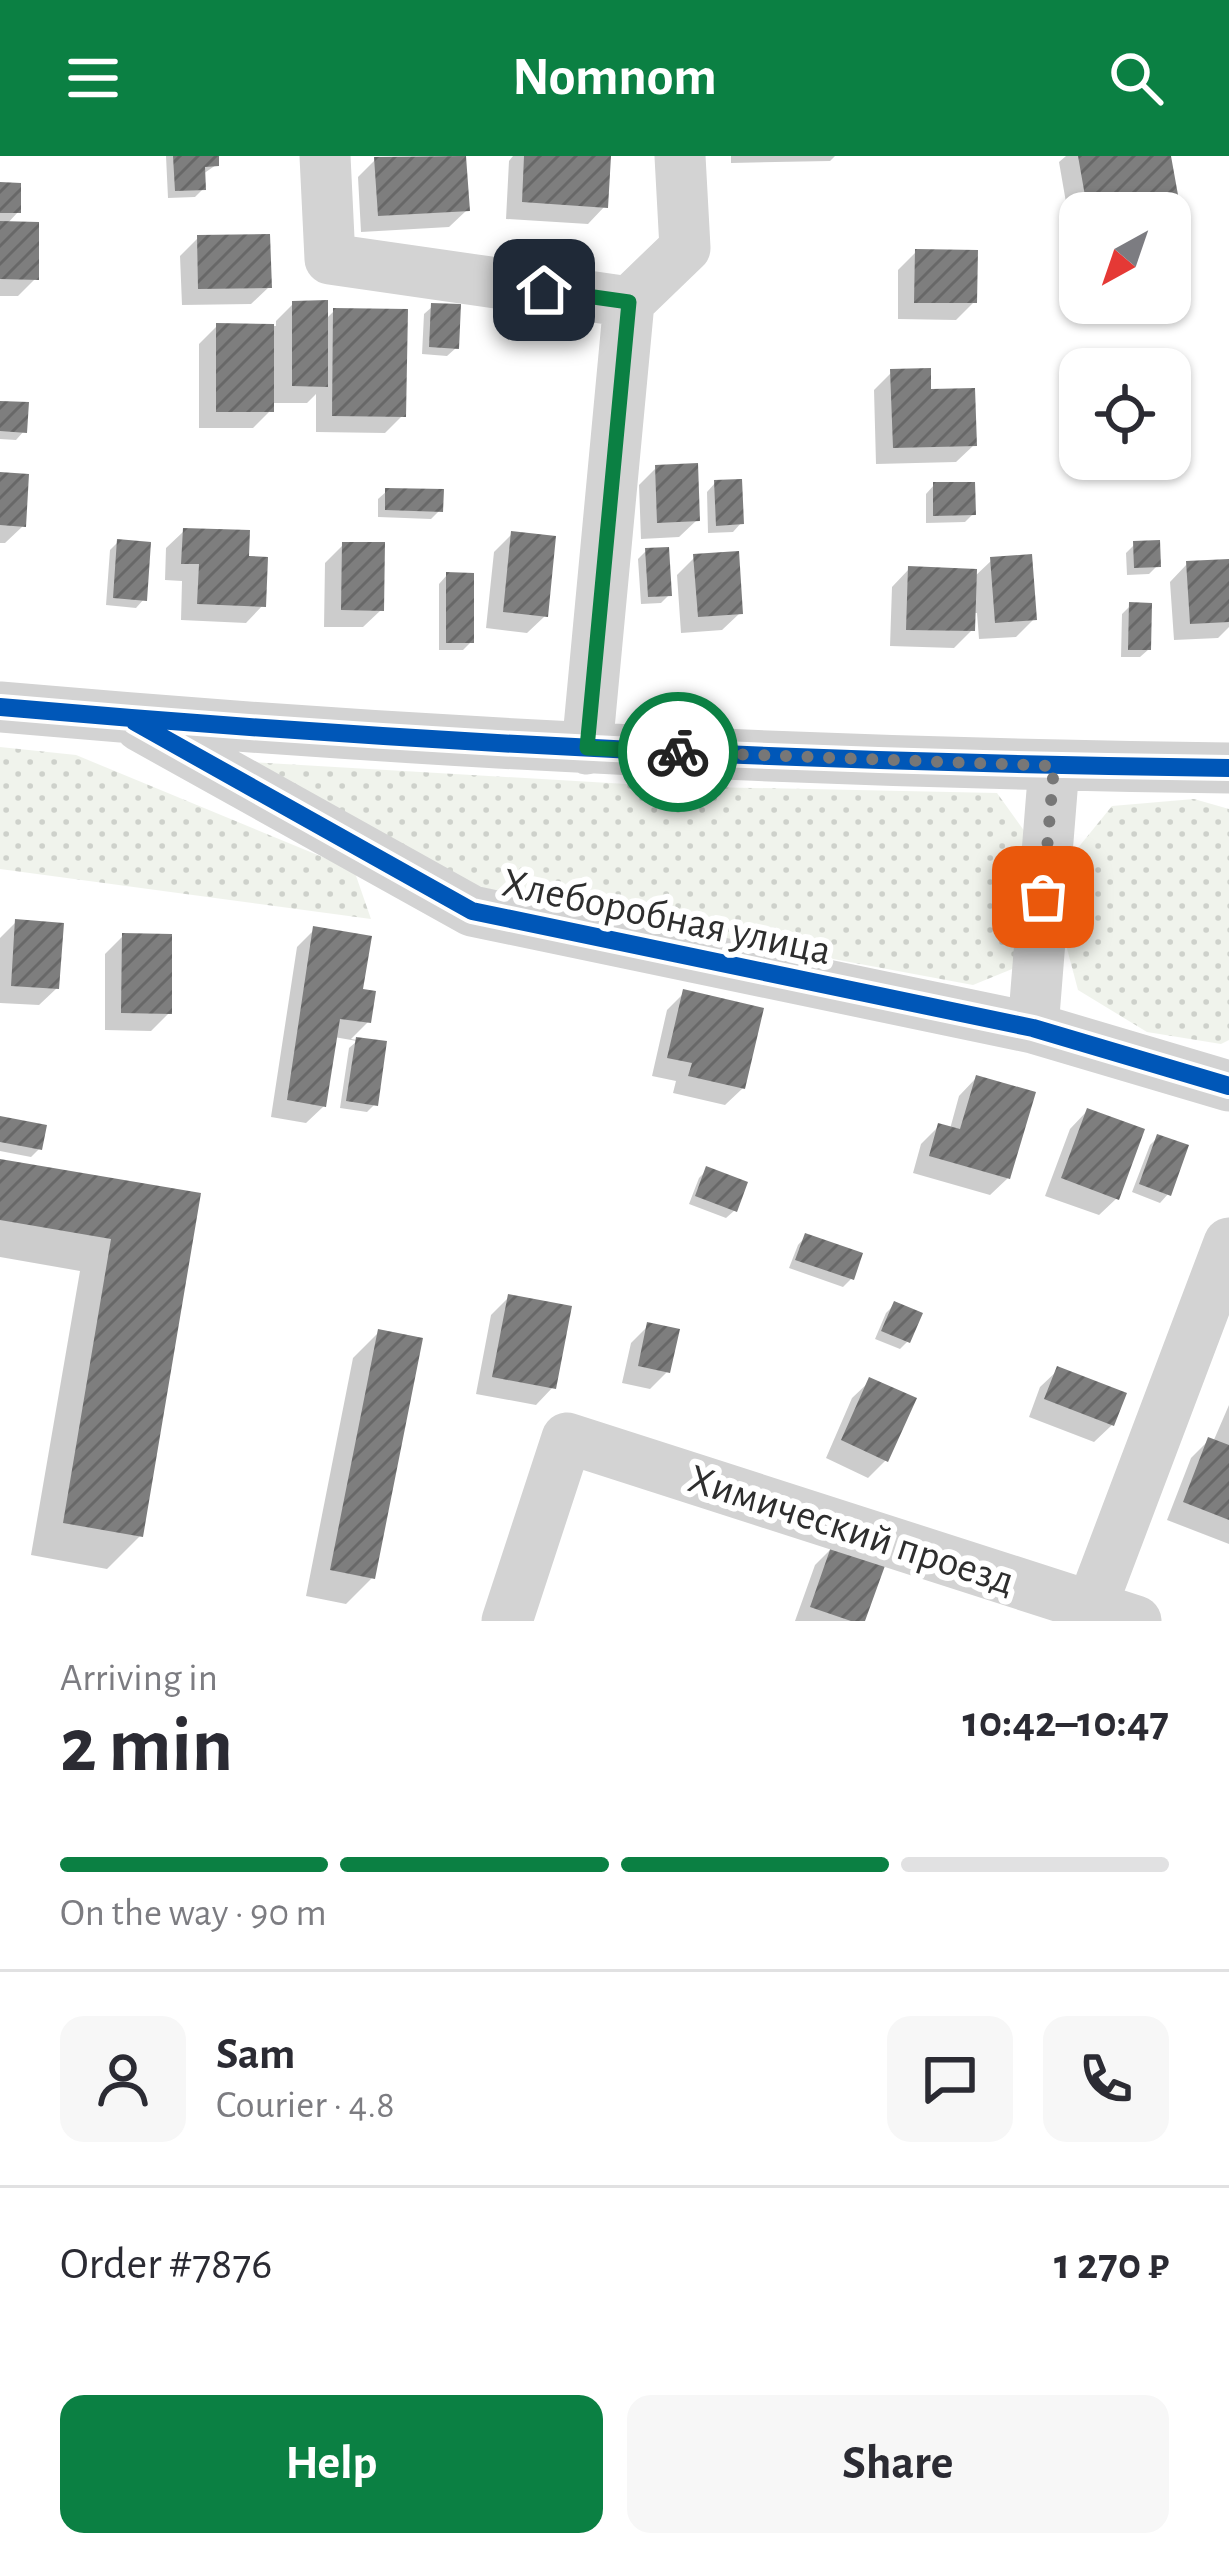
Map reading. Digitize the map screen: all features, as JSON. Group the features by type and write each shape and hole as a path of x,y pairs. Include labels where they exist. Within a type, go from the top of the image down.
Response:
{"street":[{"path":"325,156 330,259 629,302"},
{"path":"587,748 629,302 685,248 680,156"},
{"name":"Хлеборобная улица","path":"0,707 587,748 1229,768"},
{"name":"Хлеборобная улица","path":"128,718 472,911 1033,1028 1229,1086"},
{"path":"1033,1028 1054,766"},
{"path":"1105,1615 1229,1243"},
{"name":"Химический проезд","path":"507,1621 567,1438 1105,1615"}],"shaded area":[{"path":"0,747 76,755 354,870 371,919 0,869"},
{"path":"250,762 660,786 997,793 1025,832 1017,967 973,985 490,895"},
{"path":"1194,799 1229,809 1229,1040 1221,1044 1147,1032 1078,990 1061,926 1073,854 1112,806"}],"building":[{"path":"173,156 219,156 219,166 205,167 206,190 175,191"},
{"path":"466,156 470,211 378,216 374,157"},
{"path":"524,156 611,156 608,208 522,202"},
{"path":"1078,156 1171,156 1177,192 1084,192"},
{"path":"0,182 21,183 21,213 0,213"},
{"path":"0,221 39,222 39,280 0,279"},
{"path":"270,234 272,288 198,289 197,235"},
{"path":"915,249 978,250 977,303 914,303"},
{"path":"328,300 328,387 292,386 292,301"},
{"path":"431,303 461,304 459,349 429,347"},
{"path":"333,308 408,309 406,417 332,416"},
{"path":"216,323 274,324 274,412 216,412"},
{"path":"931,368 931,389 975,388 977,446 893,448 890,369"},
{"path":"0,401 29,402 27,433 0,431"},
{"path":"698,463 700,521 657,523 655,465"},
{"path":"0,472 29,474 26,527 0,525"},
{"path":"742,479 744,524 716,526 714,480"},
{"path":"933,482 975,482 976,515 933,516"},
{"path":"385,488 444,489 443,512 385,510"},
{"path":"183,528 250,530 249,556 268,557 266,607 197,604 199,564 181,564"},
{"path":"511,531 556,536 548,617 503,612"},
{"path":"117,539 151,542 147,601 113,598"},
{"path":"1160,540 1161,567 1134,568 1133,541"},
{"path":"342,542 385,542 384,611 341,610"},
{"path":"669,547 672,596 648,597 645,548"},
{"path":"739,551 743,614 698,617 693,554"},
{"path":"1032,554 1037,620 995,623 990,557"},
{"path":"1229,559 1229,622 1190,624 1186,561"},
{"path":"908,566 977,569 975,631 906,630"},
{"path":"446,572 474,573 474,643 446,643"},
{"path":"1129,602 1152,603 1151,650 1128,650"},
{"path":"15,919 64,923 59,989 11,986"},
{"path":"313,926 372,936 363,989 376,991 371,1023 340,1019 326,1107 287,1100"},
{"path":"122,933 172,934 172,1014 121,1013"},
{"path":"683,989 764,1008 745,1089 688,1076 692,1063 667,1058"},
{"path":"356,1037 387,1041 378,1106 346,1101"},
{"path":"976,1075 1036,1092 1010,1179 929,1156 938,1123 960,1129"},
{"path":"1087,1108 1145,1129 1119,1200 1061,1178"},
{"path":"0,1116 47,1125 42,1150 0,1142"},
{"path":"1157,1134 1189,1145 1171,1196 1139,1184"},
{"path":"0,1159 201,1193 143,1537 63,1523 111,1239 0,1220"},
{"path":"706,1166 748,1182 737,1212 695,1196"},
{"path":"805,1233 863,1253 854,1280 795,1260"},
{"path":"508,1294 572,1306 556,1389 492,1377"},
{"path":"894,1301 923,1313 910,1343 881,1331"},
{"path":"647,1322 680,1329 670,1373 638,1366"},
{"path":"378,1329 423,1338 375,1579 330,1570"},
{"path":"1057,1366 1127,1393 1114,1426 1044,1399"},
{"path":"869,1377 917,1398 888,1462 841,1440"},
{"path":"1208,1437 1229,1445 1229,1520 1183,1502"},
{"path":"832,1544 886,1563 865,1621 810,1607"}],"cycle path":[{"path":"0,707 614,749 1229,768"},
{"path":"135,722 472,911 1033,1028 1229,1086"}],"way so far":[{"path":"678,752 1054,766 1043,897"}],"route":[{"path":"544,290 629,302 587,748 678,752"}]}
